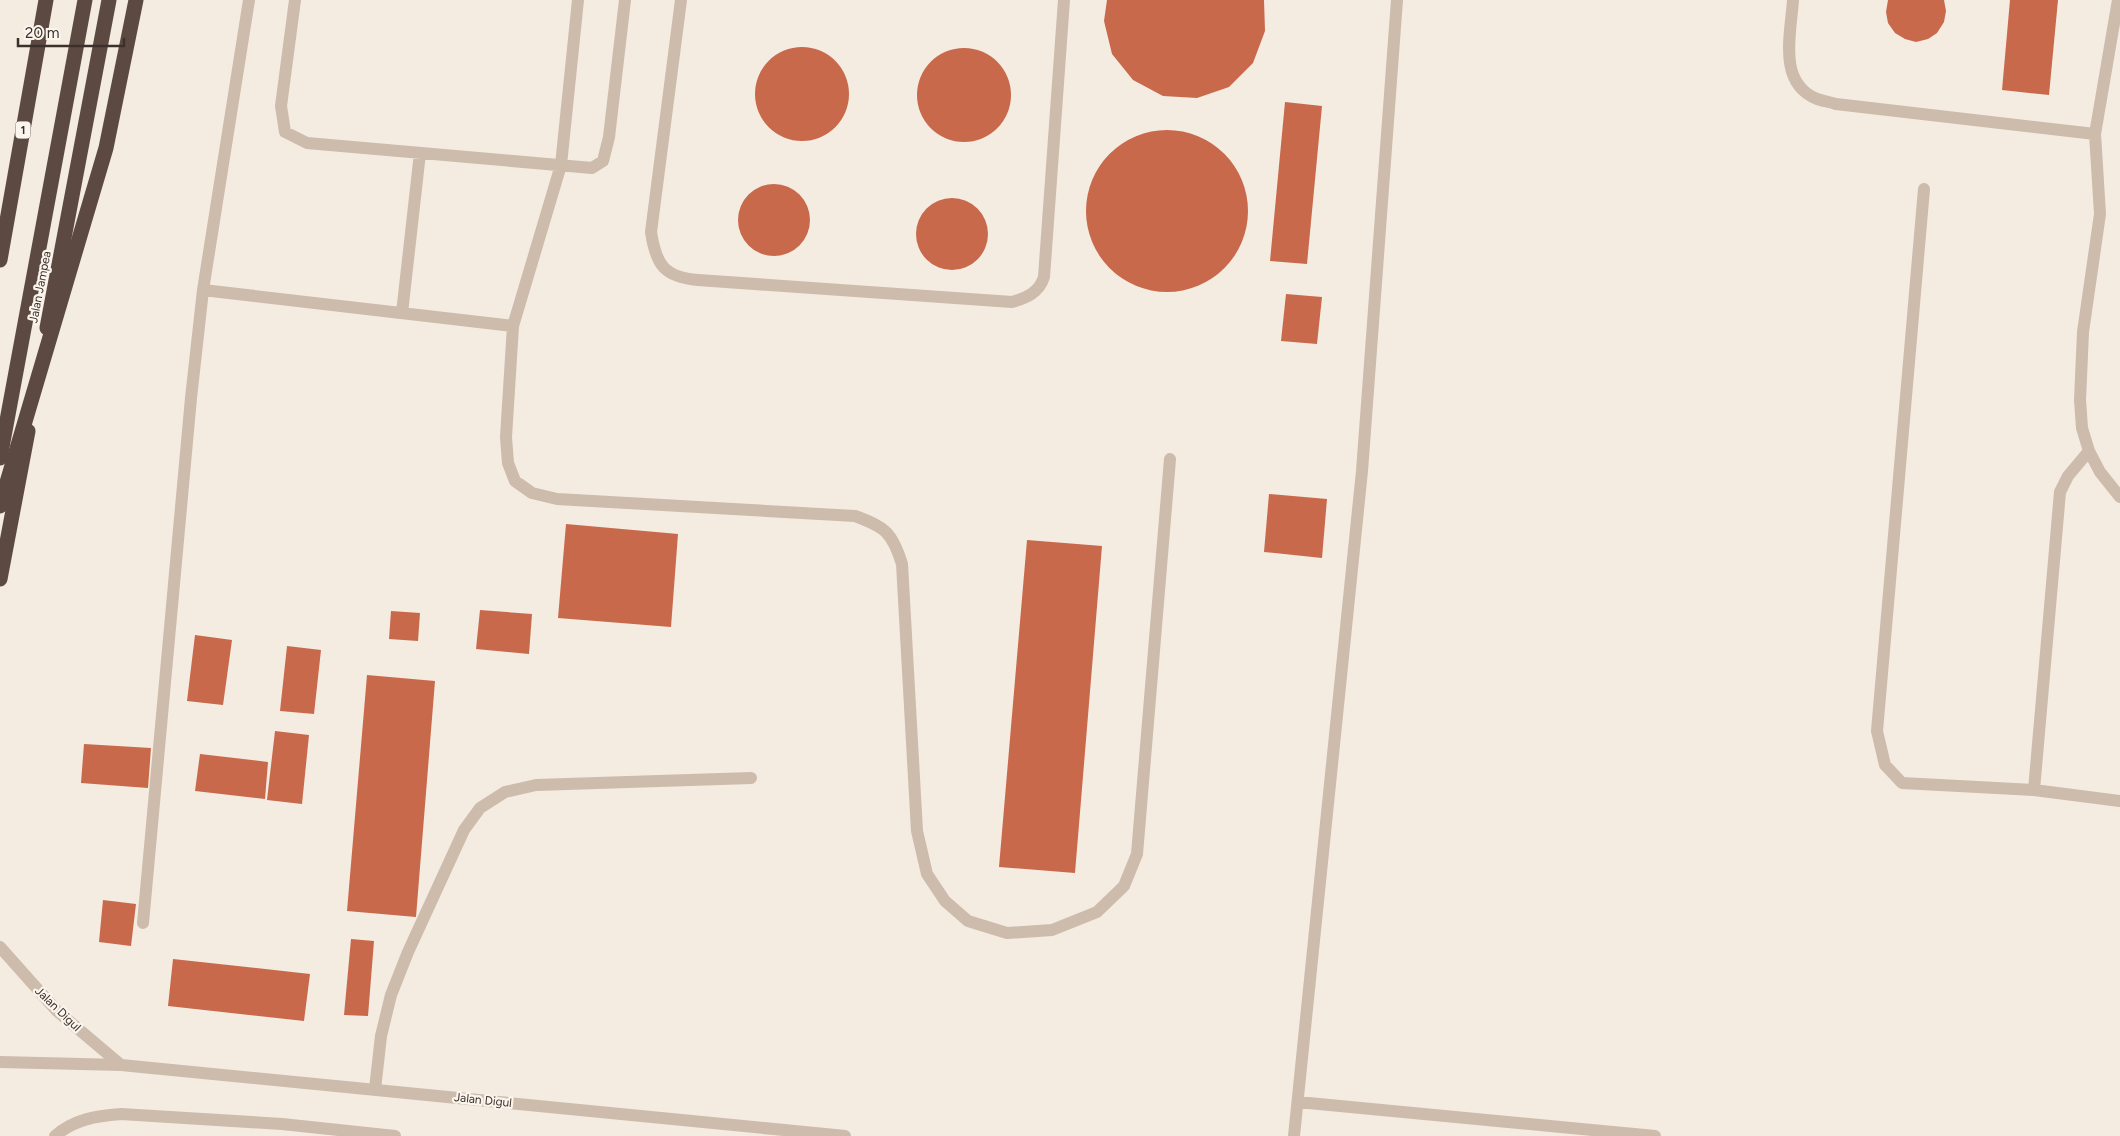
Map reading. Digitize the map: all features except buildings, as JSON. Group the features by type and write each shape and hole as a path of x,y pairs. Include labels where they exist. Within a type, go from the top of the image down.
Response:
{"highway":[{"name":"1","path":"0,260 46,0"},
{"name":"Jalan Jampea","path":"0,458 85,0"},
{"name":"Jalan Jampea","path":"0,579 109,0"},
{"path":"0,506 106,148 136,0"}],"street":[{"path":"143,923 190,407 203,290 249,0"},
{"path":"295,0 282,106 285,132 307,143 592,168 603,161 609,137 625,0"},
{"path":"578,0 561,165 513,326 506,437 508,463 515,481 532,493 557,500 855,516 878,525 895,542 902,564 917,831 927,874 945,901 968,921 1007,933 1052,930 1097,912 1124,886 1137,854 1170,460"},
{"path":"680,0 651,232 654,251 663,269 679,278 698,280 1012,302 1034,293 1042,285 1044,277 1064,0"},
{"path":"1294,1136 1362,471 1397,0"},
{"path":"1793,0 1788,62 1794,78 1806,92 1817,99 1836,104 2095,134"},
{"path":"2118,0 2095,134 2100,214 2083,332 2080,400 2082,428 2089,452 2100,472 2120,497"},
{"path":"402,313 420,153"},
{"path":"1924,189 1877,731 1885,765 1902,783 2034,790 2120,801"},
{"path":"203,290 513,326"},
{"path":"2034,790 2060,492 2068,476 2089,452"},
{"path":"375,1089 381,1036 391,995 408,952 464,830 480,808 505,792 536,785 751,778"},
{"name":"Jalan Digul","path":"0,947 57,1011 121,1065"},
{"name":"Jalan Digul","path":"0,1062 121,1065 845,1136"},
{"path":"1298,1102 1655,1136"},
{"path":"55,1136 79,1121 94,1116 121,1114 282,1124 395,1136"}]}
